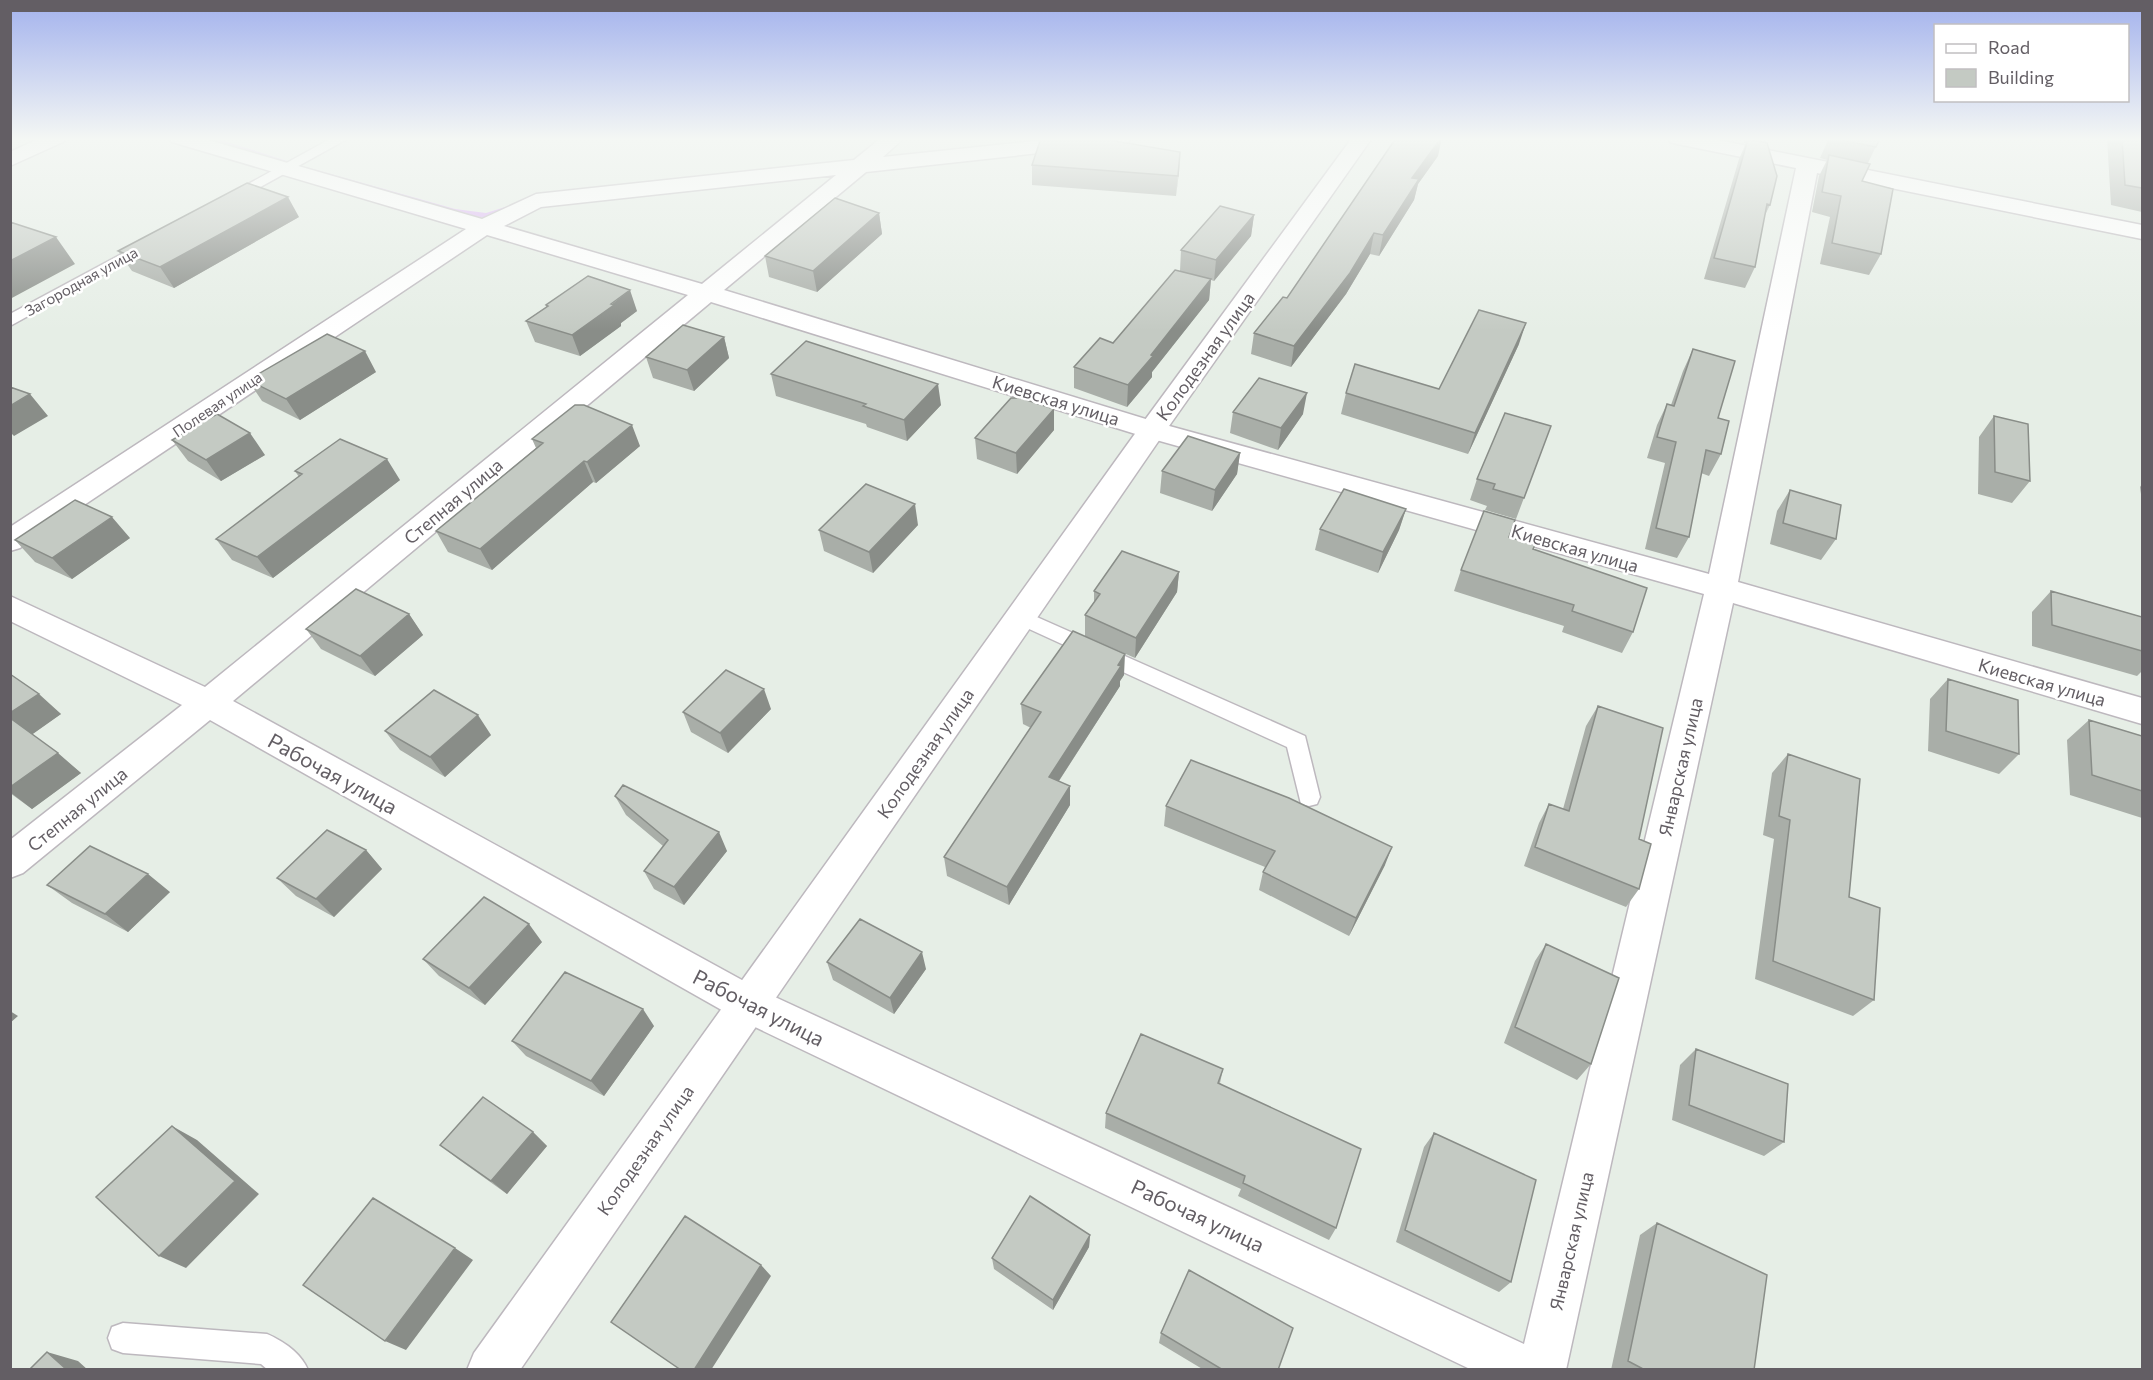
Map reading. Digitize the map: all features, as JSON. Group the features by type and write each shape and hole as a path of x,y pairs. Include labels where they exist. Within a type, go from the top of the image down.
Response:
{"street":[{"name":"Киевская улица","path":"400,202 705,292 1152,430 1720,588 2142,711"},
{"name":"Полевая улица","path":"10,541 484,227 533,202"},
{"name":"Степная улица","path":"10,862 208,703 705,292 818,202"},
{"name":"Колодезная улица","path":"491,1370 1152,430 1316,202"},
{"name":"Январская улица","path":"1542,1370 1720,588 1800,202"},
{"path":"1997,202 2142,232"},
{"name":"Рабочая улица","path":"10,607 208,703 748,1004 1526,1370"}],"lane":[{"name":"Загородная улица","path":"10,321 157,239"},
{"path":"1021,617 1297,742 1309,797"},
{"path":"123,1338 267,1349 293,1370"}],"building":[{"path":"210,202 278,202 160,267 118,251"},
{"path":"830,202 848,202 879,213 813,271 765,256"},
{"path":"1352,202 1404,202 1383,235 1374,233 1350,273 1294,346 1254,333 1283,297 1287,298"},
{"path":"1730,202 1771,202 1770,205 1767,204 1755,267 1714,258"},
{"path":"1840,202 1891,202 1881,254 1832,243"},
{"path":"1220,206 1254,215 1216,260 1181,250"},
{"path":"10,222 56,237 10,261"},
{"path":"1175,270 1211,279 1151,355 1153,356 1128,385 1074,367 1100,338 1113,343"},
{"path":"588,276 630,290 611,304 614,305 572,335 526,321 548,306 546,305"},
{"path":"1479,310 1526,323 1475,433 1346,393 1355,364 1439,389"},
{"path":"683,325 724,337 687,370 646,357"},
{"path":"327,334 365,351 286,399 248,380"},
{"path":"806,341 938,384 904,420 863,406 866,404 771,374"},
{"path":"1693,349 1735,361 1718,418 1729,421 1721,454 1706,450 1689,537 1656,528 1676,442 1657,437 1667,404 1674,406"},
{"path":"1259,378 1307,393 1281,428 1233,412"},
{"path":"10,387 30,394 10,406"},
{"path":"1011,398 1021,398 1054,409 1016,453 975,438"},
{"path":"575,405 584,405 632,425 587,462 584,461 480,549 436,531 543,443 532,439"},
{"path":"1505,413 1551,426 1524,498 1493,489 1495,484 1477,479"},
{"path":"217,414 250,433 206,460 172,440"},
{"path":"1994,416 2028,424 2030,481 1995,472"},
{"path":"1188,436 1240,453 1215,490 1162,471"},
{"path":"340,439 387,459 257,557 216,539 302,474 295,471"},
{"path":"866,484 915,504 869,552 819,530"},
{"path":"1344,489 1406,509 1383,552 1320,529"},
{"path":"1790,490 1841,505 1836,539 1783,523"},
{"path":"75,500 112,517 52,558 15,540"},
{"path":"1484,511 1515,520 1509,537 1535,545 1533,549 1647,588 1633,632 1572,611 1574,605 1461,570"},
{"path":"1122,551 1179,572 1136,638 1085,615 1100,594 1094,591"},
{"path":"356,589 409,614 360,656 306,629"},
{"path":"2051,591 2142,617 2142,651 2052,625"},
{"path":"1073,631 1125,654 1118,665 1121,666 1049,777 1070,786 1007,887 944,857 1041,712 1021,704"},
{"path":"726,670 764,689 720,733 683,712"},
{"path":"10,674 39,694 10,713"},
{"path":"1948,679 2018,700 2019,754 1946,731"},
{"path":"434,690 478,715 430,757 385,731"},
{"path":"1598,706 1663,728 1639,839 1651,844 1639,889 1535,847 1549,804 1569,811"},
{"path":"10,718 58,753 10,787"},
{"path":"2089,720 2142,736 2142,791 2092,775"},
{"path":"1788,754 1860,779 1849,897 1880,908 1874,1000 1773,961 1790,820 1779,816"},
{"path":"1191,760 1289,798 1392,847 1356,918 1263,872 1275,851 1166,806"},
{"path":"623,785 719,832 674,887 644,871 668,840 615,796"},
{"path":"327,830 366,850 316,899 277,878"},
{"path":"90,846 148,874 105,914 47,885"},
{"path":"484,897 529,924 469,988 423,959"},
{"path":"860,919 922,952 890,998 827,962"},
{"path":"1546,944 1619,978 1591,1064 1515,1027"},
{"path":"565,972 643,1009 591,1081 512,1041"},
{"path":"1141,1034 1223,1069 1218,1083 1361,1149 1336,1228 1243,1183 1245,1176 1106,1113"},
{"path":"1696,1049 1788,1084 1784,1142 1689,1105"},
{"path":"483,1097 533,1132 491,1181 440,1145"},
{"path":"172,1126 235,1181 159,1256 96,1197"},
{"path":"1434,1133 1536,1180 1511,1282 1405,1230"},
{"path":"1030,1196 1090,1235 1053,1300 992,1258"},
{"path":"373,1198 455,1248 385,1341 303,1285"},
{"path":"685,1216 761,1265 694,1370 681,1370 611,1322"},
{"path":"1657,1223 1767,1275 1754,1370 1645,1370 1628,1361"},
{"path":"1189,1270 1293,1328 1278,1370 1223,1370 1161,1333"},
{"path":"47,1352 67,1370 29,1370"}],"waterway":[{"path":"424,202 454,211 487,216 521,204"}]}
